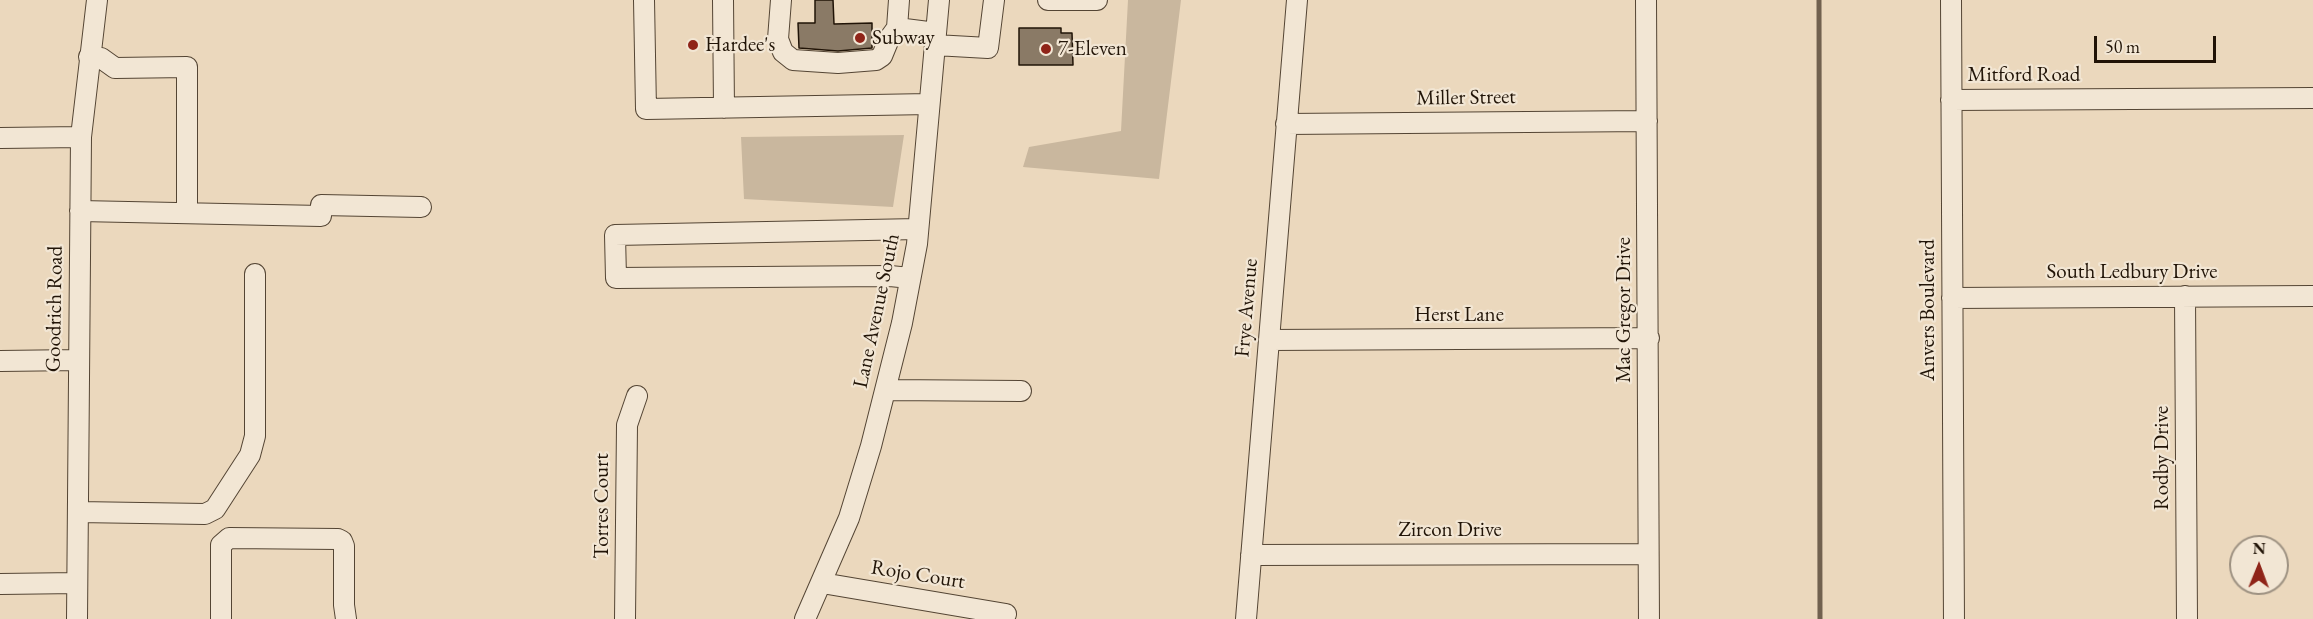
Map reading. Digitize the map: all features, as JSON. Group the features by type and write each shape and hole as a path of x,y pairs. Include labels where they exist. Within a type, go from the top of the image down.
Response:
{"street":[{"name":"Goodrich Road","path":"77,619 81,137 97,0"},
{"path":"644,0 646,109 929,104"},
{"path":"723,0 724,108"},
{"path":"781,0 778,39 783,52 793,60 838,63 876,60 882,56 889,39 897,28 899,0"},
{"name":"Lane Avenue South","path":"805,619 849,518 886,390 918,229 939,0"},
{"path":"897,28 936,39 988,48 994,0"},
{"path":"1048,0 1097,0"},
{"name":"Frye Avenue","path":"1246,619 1297,0"},
{"name":"Mac Gregor Drive","path":"1646,0 1649,338 1648,619"},
{"name":"Anvers Boulevard","path":"1951,0 1954,619"},
{"path":"89,57 101,58 116,68 187,68 187,212"},
{"name":"Mitford Road","path":"1951,100 2313,98"},
{"name":"Miller Street","path":"1286,124 1647,121"},
{"path":"0,138 81,137"},
{"path":"80,211 321,216 321,205 421,207"},
{"path":"910,278 890,276 616,278 615,235 918,229"},
{"path":"78,512 205,514 215,509 250,455 255,436 255,274"},
{"name":"Rodby Drive","path":"2185,296 2187,619"},
{"name":"South Ledbury Drive","path":"1952,298 2313,296"},
{"name":"Herst Lane","path":"1269,340 1649,338"},
{"path":"0,360 78,360"},
{"path":"886,390 1021,391"},
{"name":"Torres Court","path":"625,619 627,425 637,396"},
{"path":"221,619 221,544 229,538 262,538 338,539 342,541 346,619"},
{"name":"Zircon Drive","path":"1251,555 1648,554"},
{"path":"0,584 77,583"},
{"name":"Rojo Court","path":"822,583 1006,614"}],"shaded area":[{"path":"1128,0 1181,0 1159,179 1023,167 1029,147 1121,131"},
{"path":"904,135 893,207 744,199 741,137"}],"building":[{"path":"815,0 833,0 834,24 872,23 872,48 838,51 799,48 798,23 815,23"},
{"name":"7-Eleven","path":"1019,28 1061,28 1061,33 1072,33 1073,65 1019,65"}],"waterway":[{"path":"1819,0 1820,619"}],"place":[{"name":"Subway","path":"860,38"},
{"name":"Hardee's","path":"693,45"},
{"name":"7-Eleven","path":"1046,49"}]}
